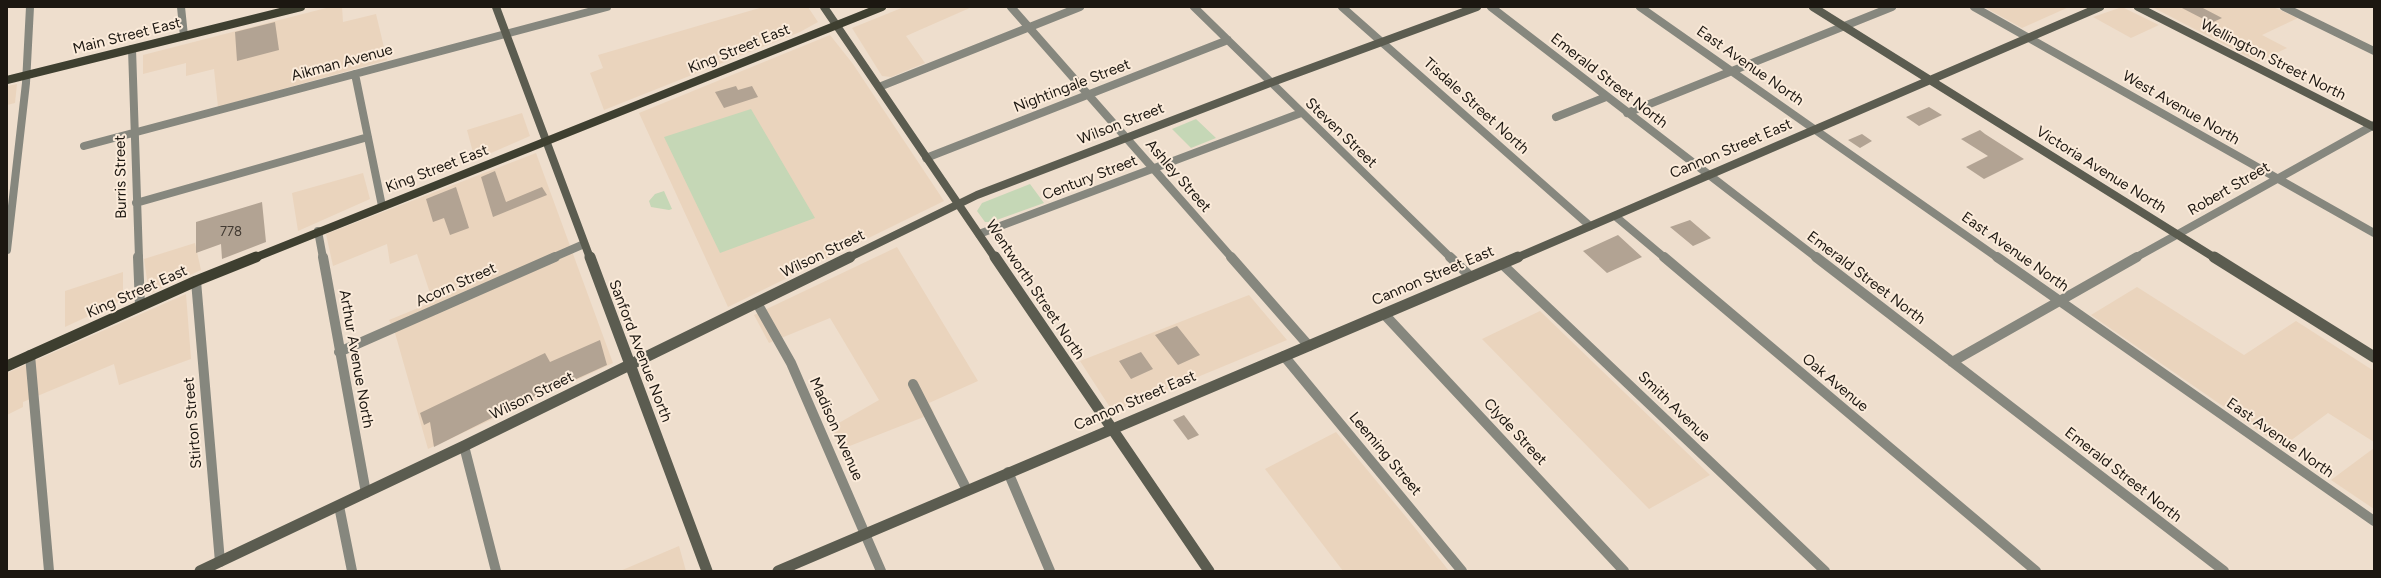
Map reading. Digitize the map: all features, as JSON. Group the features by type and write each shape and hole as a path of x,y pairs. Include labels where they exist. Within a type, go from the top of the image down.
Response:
{"main road":[{"name":"Main Street East","path":"7,80 301,7"},
{"name":"Sanford Avenue North","path":"496,7 707,571"},
{"name":"Wentworth Street North","path":"824,7 1209,571"},
{"name":"King Street East","path":"7,366 196,281 882,7"},
{"name":"Wilson Street","path":"200,571 464,446 958,204 1270,83 1477,7"},
{"name":"Victoria Avenue North","path":"1813,7 2374,357"},
{"name":"Cannon Street East","path":"778,571 1008,472 1709,176 2100,7"},
{"name":"Wellington Street North","path":"2138,7 2374,126"}],"street":[{"path":"7,250 27,75 30,7"},
{"path":"181,7 184,36"},
{"name":"Aikman Avenue","path":"84,146 607,7"},
{"name":"Ashley Street","path":"1011,7 1309,346"},
{"path":"879,87 1080,7"},
{"name":"Steven Street","path":"1194,7 1270,83 1471,277"},
{"name":"Tisdale Street North","path":"1342,7 1590,226"},
{"name":"Emerald Street North","path":"1490,7 2224,571"},
{"name":"East Avenue North","path":"1640,7 2374,521"},
{"path":"1627,113 1892,7"},
{"name":"West Avenue North","path":"1974,7 2374,233"},
{"path":"2284,7 2374,51"},
{"name":"Nightingale Street","path":"926,158 1228,40"},
{"name":"Burris Street","path":"132,49 140,305"},
{"path":"355,74 382,206"},
{"path":"1556,117 1606,97"},
{"name":"Century Street","path":"979,234 1301,113"},
{"name":"Robert Street","path":"1952,362 2276,178 2374,126"},
{"path":"136,203 368,137"},
{"name":"Oak Avenue","path":"1615,216 2036,571"},
{"name":"Arthur Avenue North","path":"318,231 366,493"},
{"name":"Acorn Street","path":"339,352 584,244"},
{"name":"Smith Avenue","path":"1502,264 1825,571"},
{"name":"Stirton Street","path":"196,281 220,562"},
{"name":"Madison Avenue","path":"757,303 791,362 881,571"},
{"name":"Clyde Street","path":"1384,314 1624,571"},
{"path":"30,355 50,571"},
{"name":"Leeming Street","path":"1284,356 1462,571"},
{"path":"913,384 967,490"},
{"path":"464,446 496,571"},
{"path":"1008,472 1050,571"},
{"path":"340,506 352,571"}],"shaded area":[{"path":"330,7 342,7 343,22 376,14 387,60 218,107 214,69 186,76 186,63 143,74 143,55"},
{"path":"763,7 808,7 818,22 800,32 604,110 590,73 603,68 598,55"},
{"path":"904,7 972,7 906,36 925,63 891,77 882,76 852,28"},
{"path":"1984,7 2069,7 2022,28"},
{"path":"2122,7 2159,25 2131,38 2093,17"},
{"path":"2152,7 2273,7 2298,18 2262,35 2287,48 2258,62"},
{"path":"830,35 853,64 944,201 728,307 639,113"},
{"path":"17,84 15,103 7,105 7,86"},
{"path":"522,113 530,136 475,160 467,130"},
{"path":"536,153 613,363 428,449 395,333 389,320 433,302 417,254 390,264 387,244 333,266 326,234"},
{"path":"363,173 370,199 298,231 292,193"},
{"path":"195,243 201,270 149,294 144,259"},
{"path":"897,247 978,381 929,403 934,413 842,449 830,428 879,400 830,318 769,343 754,315"},
{"path":"123,272 123,300 65,327 65,291"},
{"path":"2137,287 2244,355 2296,321 2374,371 2374,442 2328,413 2282,447 2091,315"},
{"path":"186,294 191,359 119,385 114,364 23,402 23,407 7,415 7,373"},
{"path":"1249,295 1287,340 1113,412 1080,361"},
{"path":"1540,311 1710,475 1649,509 1482,339"},
{"path":"1336,432 1449,571 1343,571 1265,469"},
{"path":"2374,448 2374,509 2331,480"},
{"path":"679,546 686,571 620,571"}],"green space":[{"path":"751,109 815,218 720,253 664,137"},
{"path":"1196,119 1216,138 1191,148 1172,129"},
{"path":"1030,184 1044,203 991,222 985,222 977,211 982,203"},
{"path":"664,191 672,209 669,210 651,207 649,201 655,194"}],"building":[{"path":"2180,7 2201,7 2222,18 2211,23"},
{"path":"275,22 279,50 237,61 235,32"},
{"path":"736,86 738,90 752,86 758,97 724,108 715,92"},
{"path":"1929,107 1942,115 1919,126 1906,117"},
{"path":"1980,130 2024,159 1984,179 1966,167 1988,156 1961,139"},
{"path":"1862,134 1872,141 1860,148 1848,140"},
{"path":"495,171 506,202 542,187 547,195 493,217 481,177"},
{"path":"456,187 469,228 450,235 444,218 433,222 426,199"},
{"path":"262,202 266,242 222,259 221,244 196,253 196,222"},
{"path":"1690,220 1711,238 1693,246 1670,227"},
{"path":"1618,235 1642,257 1607,273 1583,251"},
{"path":"1177,326 1200,355 1178,365 1155,335"},
{"path":"600,340 607,365 574,380 561,383 434,447 430,422 424,425 420,413 545,353 550,362"},
{"path":"1141,352 1153,369 1131,379 1119,361"},
{"path":"1184,415 1199,435 1188,440 1173,420"}]}
